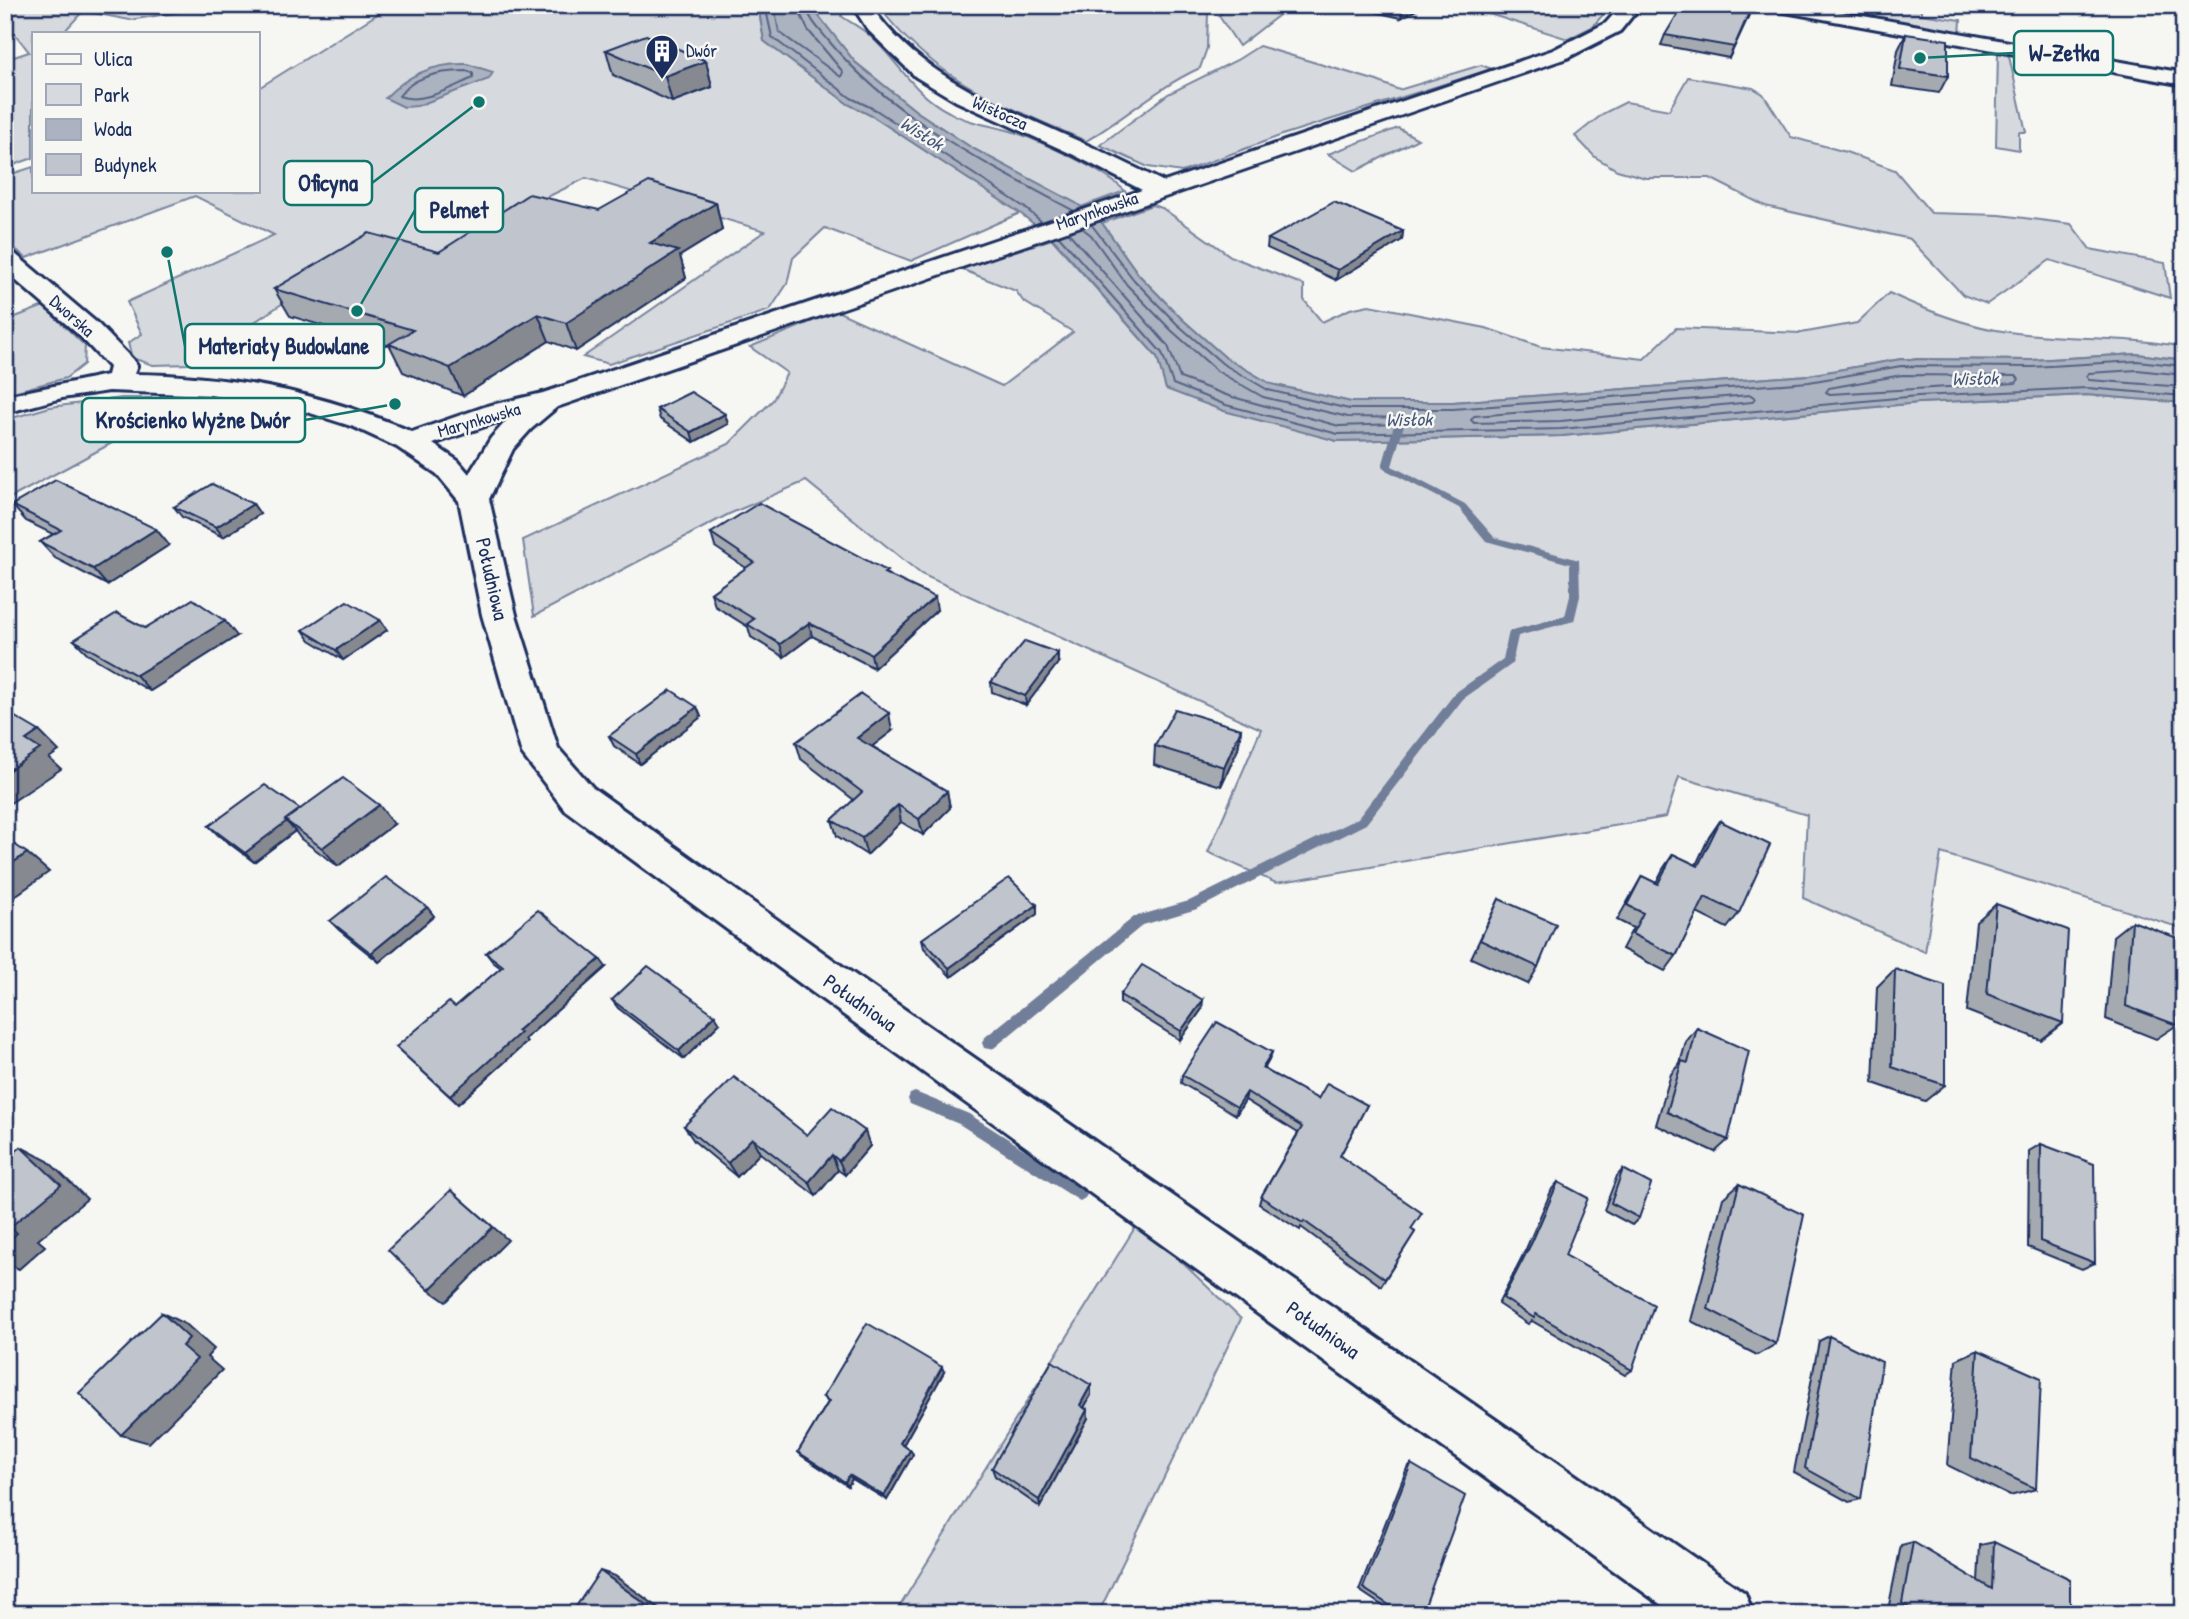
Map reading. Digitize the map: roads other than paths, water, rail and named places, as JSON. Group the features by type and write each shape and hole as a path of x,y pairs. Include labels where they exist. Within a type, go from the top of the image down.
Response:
{"street":[{"name":"Wisłocza","path":"861,5 875,26 923,73 963,97 1082,150 1161,190"},
{"name":"Marynkowska","path":"415,447 497,412 551,400 979,251 1560,54 1613,27 1632,5"},
{"path":"1774,5 1960,41 2088,60 2184,79"},
{"name":"Dworska","path":"5,258 89,330 123,366 118,382"},
{"name":"Południowa","path":"5,405 118,382 241,389 365,421 447,467 464,482 474,499 499,615 541,754 579,799 827,979 1724,1614"},
{"name":"Marynkowska","path":"474,499 485,468 526,417 551,400"},
{"path":"415,447 453,447 526,417"}],"water":[{"name":"Wisłok","path":"758,5 810,5 855,62 916,111 972,148 1076,203 1102,223 1139,275 1182,319 1226,358 1271,384 1351,402 1453,402 1809,375 1901,359 2032,360 2137,354 2184,360 2184,403 2087,395 1919,403 1562,436 1337,441 1224,411 1166,389 1157,357 1055,241 1020,213 872,116 848,104 764,41"},
{"path":"455,64 467,64 493,72 489,79 417,106 404,107 385,98 422,72"}],"waterway":[{"name":"Wisłok","path":"989,1043 1139,921 1192,905 1362,821 1459,696 1508,661 1513,634 1570,618 1575,596 1575,562 1490,539 1462,506 1387,467 1399,425"},
{"path":"915,1099 964,1119 1080,1193"}],"place":[{"name":"W-Zetka","path":"1920,58"},
{"name":"Dwór","path":"662,81"},
{"name":"Oficyna","path":"479,102"},
{"name":"Materiały Budowlane","path":"167,252"},
{"name":"Pelmet","path":"357,311"},
{"name":"Krościenko Wyżne Dwór","path":"395,404"}]}
